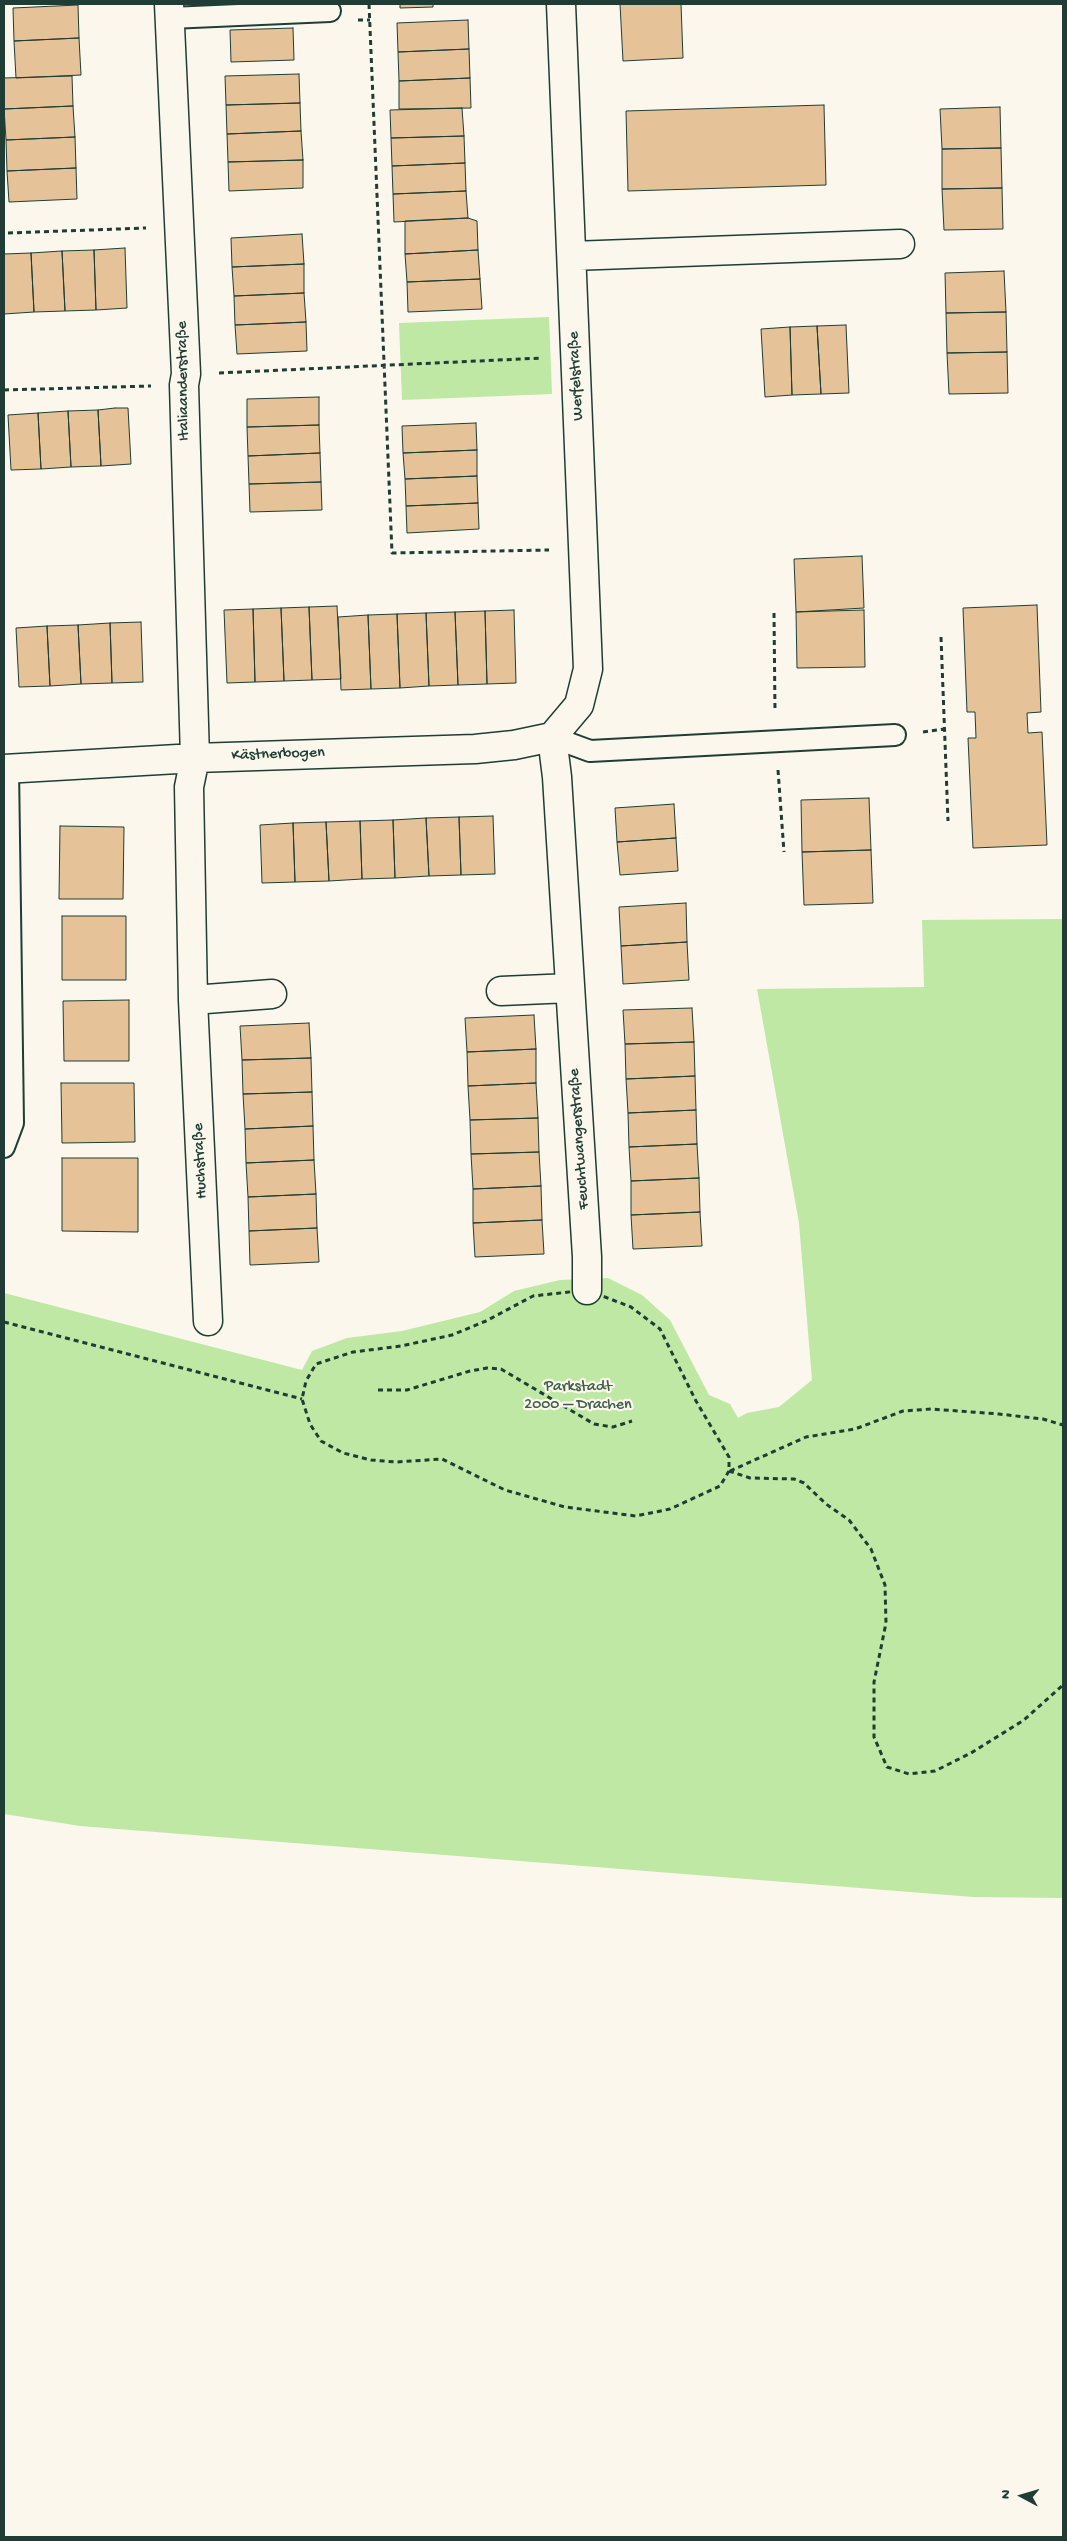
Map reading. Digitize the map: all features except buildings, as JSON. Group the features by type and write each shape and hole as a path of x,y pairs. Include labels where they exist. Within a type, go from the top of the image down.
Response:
{"street":[{"name":"Werfelstraße","path":"552,737 579,705 588,669 585,550 561,4"},
{"name":"Italiaanderstraße","path":"169,11 185,380 195,758"},
{"path":"572,256 900,244"},
{"name":"Kästnerbogen","path":"6,769 195,758 475,749 514,745 552,737"},
{"name":"Feuchtwangerstraße","path":"552,737 557,777 587,1257 586,1290"},
{"name":"Huchstraße","path":"195,758 189,787 194,1000 208,1322"},
{"path":"502,991 570,988"},
{"path":"194,1000 272,994"}],"lane":[{"path":"169,11 330,11"},
{"path":"552,737 590,751 895,735"},
{"path":"4,1147 13,1123 6,769"}],"path":[{"path":"369,4 392,553 585,550"},
{"path":"8,233 179,227"},
{"path":"4,390 576,356"},
{"path":"774,613 776,742 784,852"},
{"path":"941,637 948,821"},
{"path":"586,1290 631,1307 660,1329 696,1401 729,1457 729,1472 720,1486 670,1509 636,1516 565,1507 505,1490 442,1460 396,1462 371,1460 344,1453 321,1441 310,1424 302,1399 306,1381 316,1364 353,1352 401,1346 452,1334 486,1321 533,1296 586,1290"},
{"path":"4,1322 302,1399"},
{"path":"378,1390 407,1390 470,1371 487,1368 501,1369 594,1424 613,1427 632,1421"},
{"path":"729,1472 806,1437 855,1429 903,1411 931,1409 999,1414 1044,1420 1063,1425"},
{"path":"729,1472 750,1478 794,1479 804,1483 826,1504 849,1520 871,1549 884,1585 886,1623 874,1682 874,1737 887,1767 909,1774 936,1771 971,1753 1024,1720 1063,1685"}],"green space":[{"path":"549,317 552,394 402,400 399,323"},
{"name":"Parkstadt 2000 – Drachen","path":"1063,919 1063,1898 973,1897 80,1826 4,1814 4,1293 302,1370 312,1351 347,1338 402,1331 480,1312 514,1291 560,1280 608,1278 642,1295 670,1320 709,1395 730,1404 738,1418 747,1413 779,1407 812,1380 799,1223 757,989 924,987 922,920"}]}
